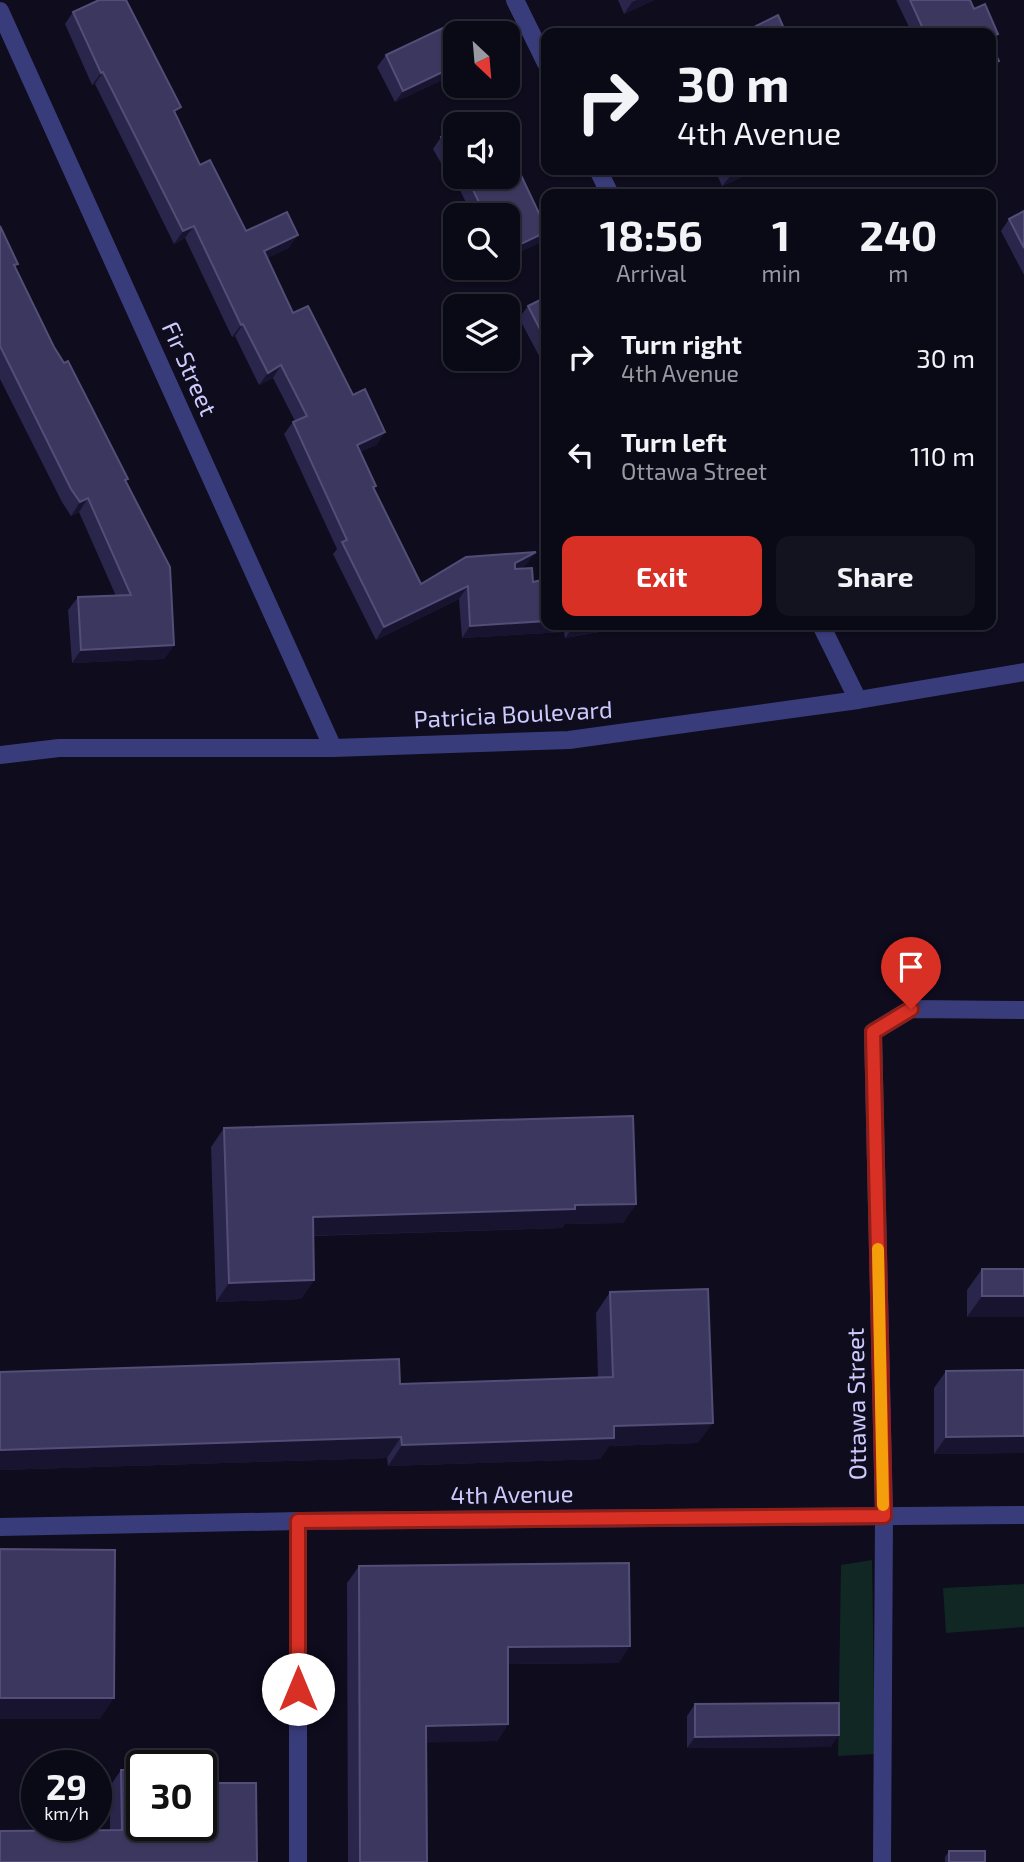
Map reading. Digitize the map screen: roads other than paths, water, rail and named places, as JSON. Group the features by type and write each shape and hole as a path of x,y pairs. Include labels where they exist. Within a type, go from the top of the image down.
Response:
{"street":[{"path":"515,0 541,54"},
{"name":"Fir Street","path":"0,11 333,748"},
{"path":"824,630 859,700"},
{"name":"Patricia Boulevard","path":"0,755 59,748 333,748 569,740 859,700 1024,672"},
{"name":"Ottawa Street","path":"882,1862 884,1516 873,1032 911,1009 1024,1010"},
{"name":"4th Avenue","path":"0,1527 298,1521 1024,1516"},
{"path":"298,1521 298,1862"}]}
